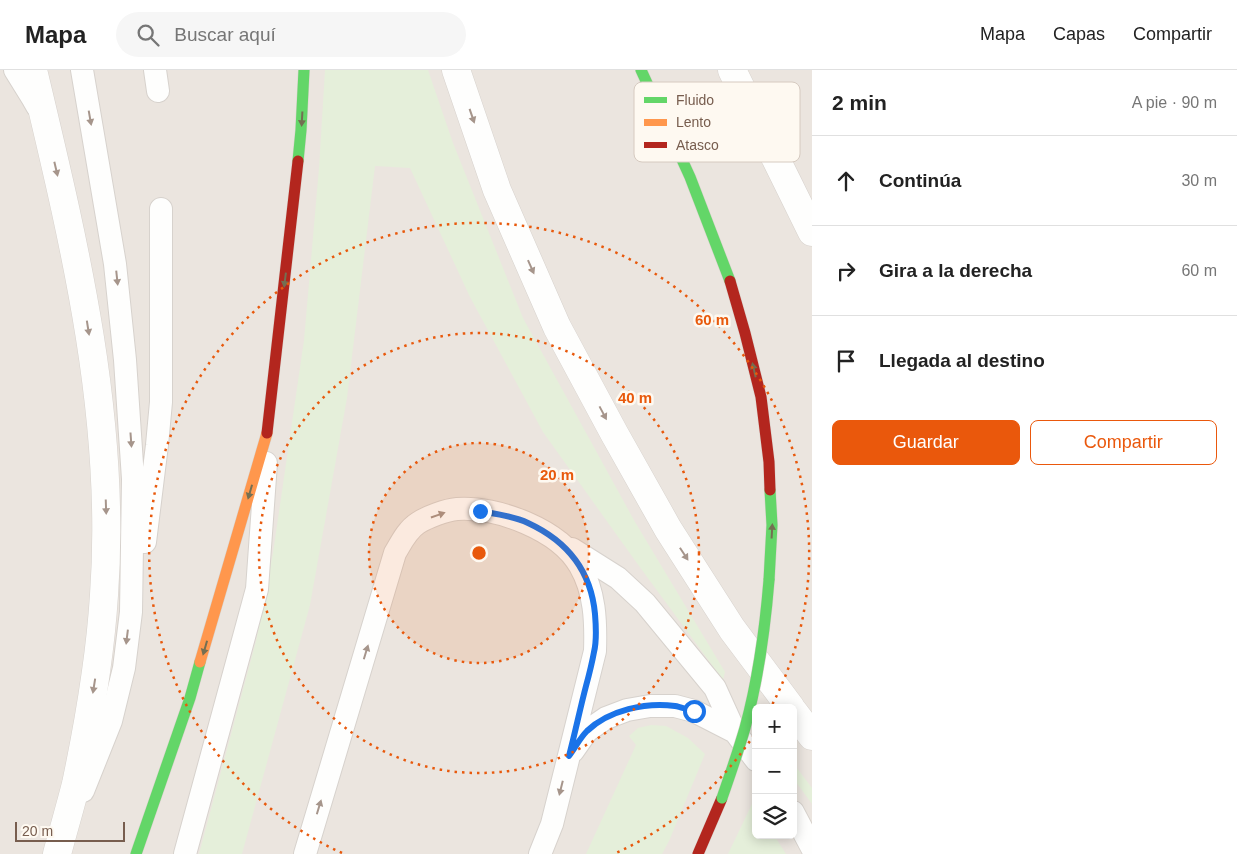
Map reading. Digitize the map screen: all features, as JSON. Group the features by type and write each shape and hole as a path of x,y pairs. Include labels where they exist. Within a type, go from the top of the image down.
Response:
{"street":[{"path":"33,70 81,281 101,414 106,534 105,593 100,649 75,786 58,854"},
{"path":"136,854 190,698 268,429 301,130 304,70"},
{"path":"456,70 498,190 562,335 668,529 732,629 788,704"},
{"path":"641,70 646,82"},
{"path":"732,70 738,82"},
{"path":"683,162 727,273 745,333 760,397 769,462 772,525 769,580 762,644 745,728 722,798 698,854"},
{"path":"777,162 812,232"},
{"path":"797,716 812,736"}],"lane":[{"path":"15,70 34,99 47,130"},
{"path":"82,70 115,264 125,360 133,479 131,612"},
{"path":"58,854 111,721 124,668 131,612 145,540 157,445 160,402 161,209"},
{"path":"185,854 257,590 268,429"},
{"path":"305,854 395,553 405,537 417,524 437,514 457,509 506,516 527,523 618,578 645,603 715,688 735,732 752,755"},
{"path":"540,854 552,824 569,756 595,651 596,628 594,603 580,564 551,536"},
{"path":"569,756 587,731 606,718 627,710 650,706 675,706 694,711 735,732"},
{"path":"797,817 812,835"},
{"path":"797,820 812,848"}],"shaded area":[{"path":"0,70 812,70 812,854 0,854"}],"green space":[{"path":"325,70 428,70 453,143 523,318 635,522 725,672 723,680 543,432 470,297 410,168 375,166 347,398 310,605 242,854 199,854 256,641 273,553 304,340 319,168"},
{"path":"651,725 666,726 688,738 705,754 669,841 662,854 586,854 636,745 629,736 638,728"},
{"path":"797,768 812,788 812,804 797,783"},
{"path":"752,804 752,839 777,839 786,854 728,854"}],"traffic: fast":[{"path":"298,161 304,70"},
{"path":"641,70 646,82"},
{"path":"683,162 730,281"},
{"path":"769,580 772,525 770,490"},
{"path":"722,798 737,755 754,692 769,580"},
{"path":"136,854 190,698 200,662"}],"traffic: slow":[{"path":"200,662 267,433"}],"traffic: jam":[{"path":"267,433 298,161"},
{"path":"730,281 761,397 769,462 770,490"},
{"path":"698,854 722,798"}],"route":[{"path":"480,511 506,516 527,523 551,536 580,564 588,583 594,603 595,651 569,756 587,731 606,718 627,710 650,706 675,706 694,711"}]}
